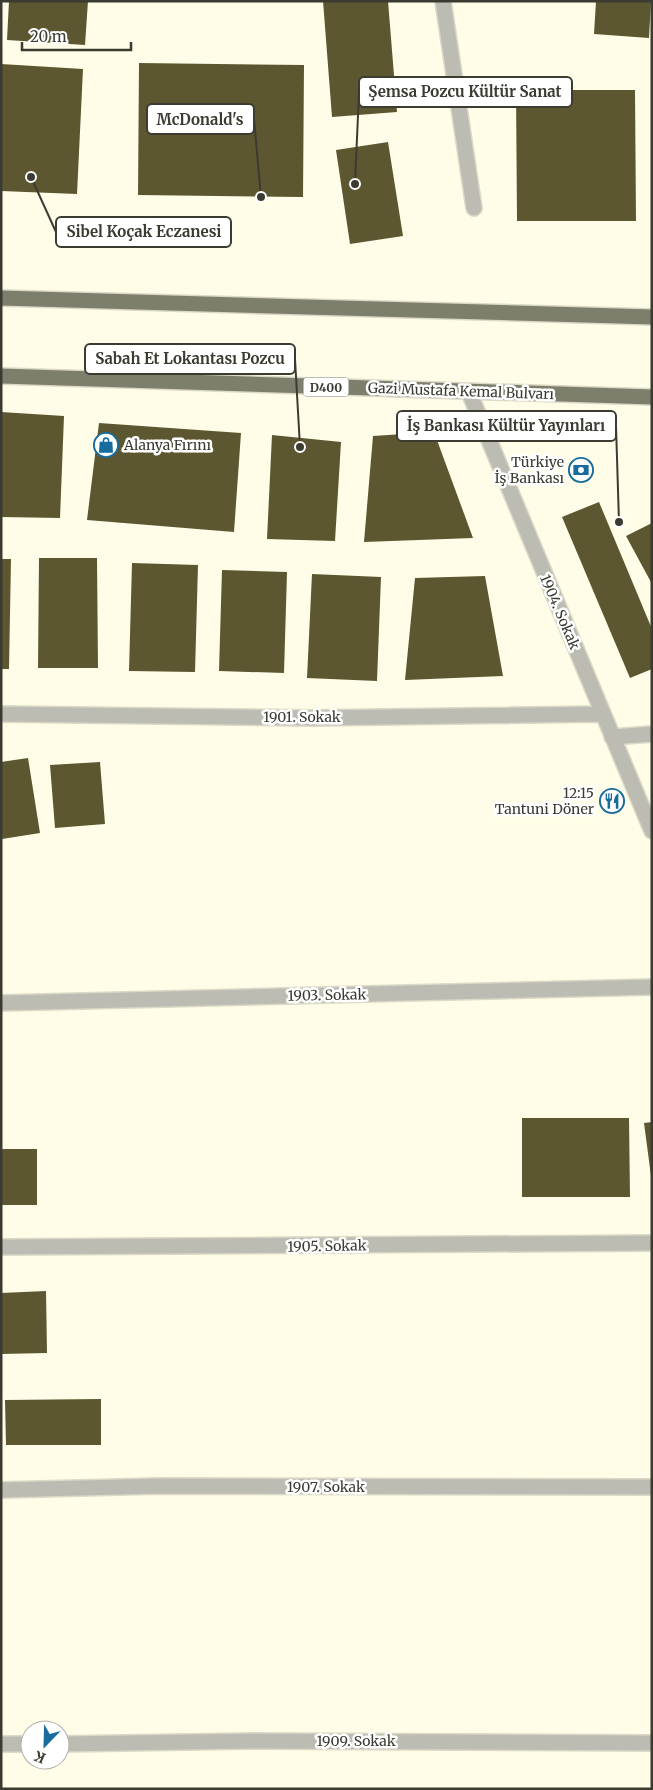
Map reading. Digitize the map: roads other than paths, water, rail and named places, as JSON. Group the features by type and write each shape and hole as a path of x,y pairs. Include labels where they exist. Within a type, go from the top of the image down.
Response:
{"highway":[{"path":"1,298 652,317"},
{"name":"Gazi Mustafa Kemal Bulvarı","path":"1,376 652,397"}],"street":[{"path":"443,1 474,208"},
{"name":"1904. Sokak","path":"469,392 652,832"},
{"name":"1901. Sokak","path":"1,714 312,718 603,714"},
{"path":"612,737 652,734"},
{"name":"1903. Sokak","path":"1,1002 652,987"},
{"name":"1905. Sokak","path":"1,1247 652,1243"},
{"name":"1907. Sokak","path":"1,1490 159,1486 652,1488"},
{"name":"1909. Sokak","path":"70,1744 252,1741 652,1743"},
{"path":"1,1744 20,1744"}],"place":[{"name":"Sibel Koçak Eczanesi","path":"31,177"},
{"name":"Şemsa Pozcu Kültür Sanat","path":"355,184"},
{"name":"McDonald's","path":"261,197"},
{"name":"Alanya Fırını","path":"106,445"},
{"name":"Sabah Et Lokantası Pozcu","path":"300,447"},
{"name":"Türkiye İş Bankası","path":"581,470"},
{"name":"İş Bankası Kültür Yayınları","path":"619,522"},
{"name":"12:15 Tantuni Döner","path":"612,801"}]}
